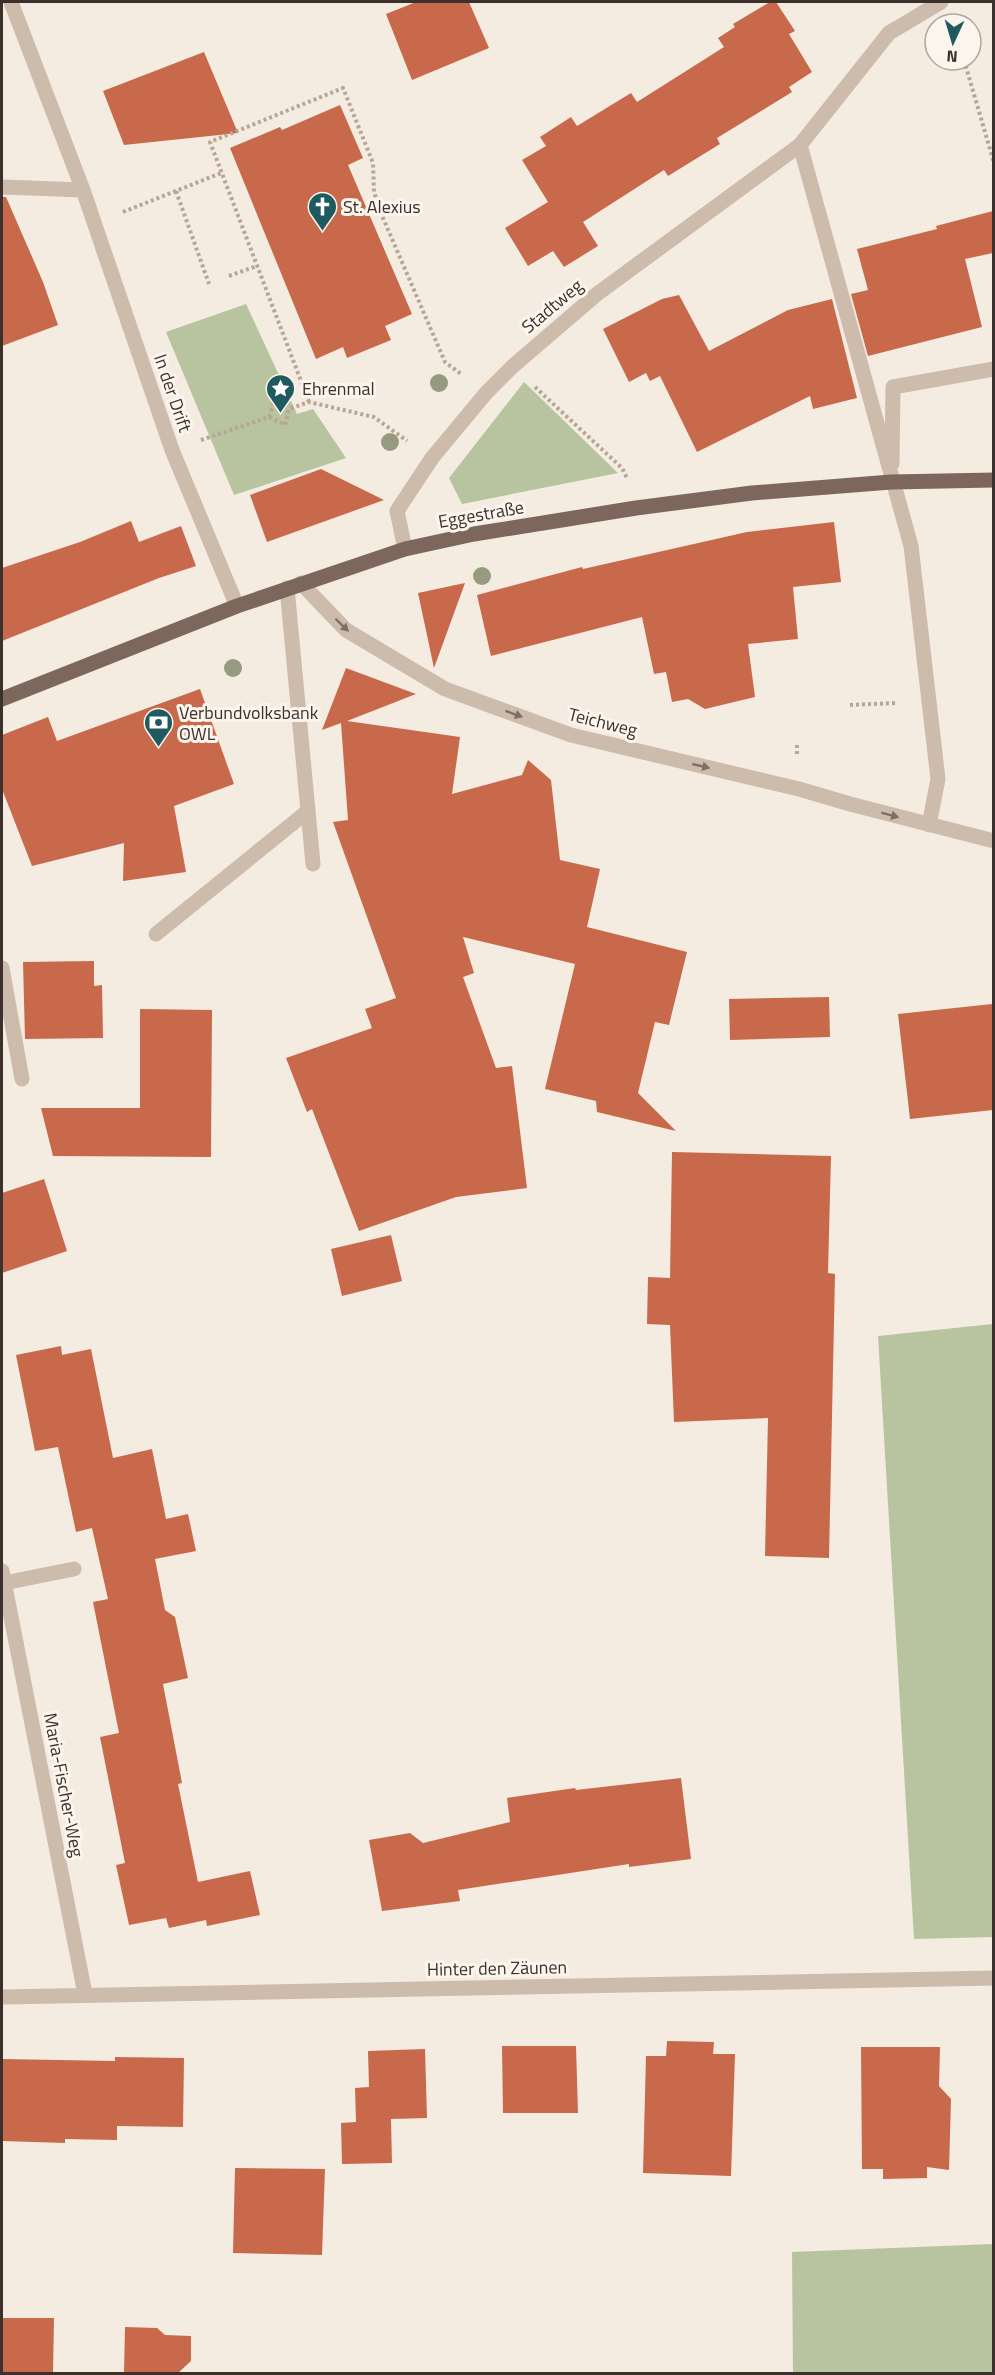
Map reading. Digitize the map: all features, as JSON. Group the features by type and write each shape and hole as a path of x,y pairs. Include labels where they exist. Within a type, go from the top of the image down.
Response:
{"main road":[{"name":"Eggestraße","path":"2,699 237,606 405,549 474,534 636,508 752,493 891,482 993,480"}],"street":[{"name":"In der Drift","path":"11,2 83,190 172,450 237,606"},
{"name":"Stadtweg","path":"405,549 398,511 432,458 486,393 513,366 597,294 800,146 889,33 940,2"},
{"path":"800,146 891,482 911,546 938,779 929,825"},
{"path":"2,187 83,190"},
{"path":"891,482 893,387 993,369"},
{"path":"294,585 313,864"},
{"name":"Teichweg","path":"294,585 346,630 445,689 571,735 799,789 993,841"},
{"path":"156,934 308,811"},
{"path":"2,968 22,1079"},
{"name":"Maria-Fischer-Weg","path":"74,1569 3,1577 85,1994"},
{"name":"Hinter den Zäunen","path":"2,1997 993,1978"}],"path":[{"path":"967,72 993,163"},
{"path":"309,402 210,142 343,88 373,164 374,192 383,218 445,362 486,393"},
{"path":"142,204 221,173"},
{"path":"176,191 209,284"},
{"path":"229,276 257,266"},
{"path":"513,366 622,468 636,508"},
{"path":"268,417 275,399 290,409"},
{"path":"290,409 309,402 374,417 432,458"},
{"path":"172,450 268,417 285,425 290,409"},
{"path":"850,705 929,701"}],"green space":[{"path":"246,304 297,414 313,409 346,458 234,495 166,332"},
{"path":"524,382 618,473 462,504 449,478"},
{"path":"993,1324 993,1937 914,1939 878,1336"},
{"path":"993,2244 993,2373 793,2373 792,2252"}],"building":[{"path":"416,2 469,2 489,48 412,80 386,14"},
{"path":"770,2 776,2 795,31 789,34 812,72 789,87 792,92 717,138 720,144 668,176 664,170 583,222 598,246 564,267 553,251 528,266 505,228 548,202 522,160 546,146 540,137 571,117 577,126 631,93 637,102 724,47 718,38 735,27 733,24"},
{"path":"204,52 238,133 124,145 103,91"},
{"name":"St. Alexius","path":"340,105 363,158 348,165 412,314 385,326 391,340 347,358 343,347 316,359 230,148 280,127 282,130"},
{"path":"2,197 6,197 43,282 58,325 2,346"},
{"path":"993,211 993,253 965,259 982,327 868,356 851,294 868,290 857,249 937,229 936,226"},
{"path":"679,295 709,351 788,310 832,299 857,398 813,409 810,396 697,452 660,376 650,381 646,373 629,382 603,329 662,299"},
{"path":"321,469 384,500 267,542 250,495"},
{"path":"131,521 139,542 181,526 196,566 159,578 2,641 2,568 80,542"},
{"path":"834,522 841,582 793,587 798,639 748,644 755,697 705,709 688,699 672,702 666,672 654,674 642,617 491,656 477,595 582,567 583,569 747,532"},
{"path":"465,583 434,668 418,593"},
{"path":"346,668 416,694 347,721 460,737 452,794 522,775 528,760 551,780 560,860 600,869 587,927 687,952 669,1025 655,1022 638,1093 676,1131 597,1112 596,1101 545,1089 575,964 463,937 474,973 463,977 496,1068 512,1066 527,1188 456,1197 359,1231 312,1109 307,1112 286,1058 372,1028 365,1009 396,998 333,822 348,820 341,723 322,730"},
{"path":"200,689 234,784 174,806 186,872 123,881 124,843 32,866 2,789 2,735 48,717 57,741"},
{"path":"94,961 94,986 102,985 103,1038 25,1039 23,962"},
{"path":"829,997 830,1037 730,1040 729,999"},
{"path":"992,1004 993,1110 910,1119 898,1014"},
{"path":"140,1009 212,1010 211,1157 53,1156 41,1108 140,1108"},
{"path":"672,1152 831,1156 828,1273 835,1274 829,1558 765,1556 768,1418 674,1422 670,1325 647,1324 648,1277 670,1278"},
{"path":"44,1179 67,1251 2,1273 2,1193"},
{"path":"391,1235 402,1281 342,1296 331,1249"},
{"path":"61,1346 62,1355 91,1349 113,1458 152,1449 166,1519 188,1514 196,1551 155,1559 165,1610 175,1617 188,1678 163,1684 182,1783 178,1784 198,1882 250,1871 260,1915 207,1926 206,1920 169,1928 166,1918 129,1925 116,1865 125,1863 100,1737 119,1733 93,1602 108,1599 92,1528 76,1532 58,1447 35,1451 16,1355"},
{"path":"681,1778 691,1859 629,1867 629,1864 458,1890 460,1901 382,1911 369,1840 410,1833 423,1843 510,1822 507,1798 575,1788 576,1790"},
{"path":"667,2041 714,2042 713,2054 735,2054 731,2176 643,2173 646,2056 666,2056"},
{"path":"502,2046 576,2046 578,2113 503,2113"},
{"path":"861,2047 940,2047 939,2086 951,2099 949,2170 927,2167 927,2178 883,2179 883,2169 862,2169"},
{"path":"425,2049 427,2118 391,2119 392,2163 342,2164 341,2123 356,2122 355,2088 369,2087 368,2051"},
{"path":"115,2057 184,2058 183,2127 117,2126 117,2140 65,2139 65,2143 2,2141 2,2059 115,2061"},
{"path":"235,2168 325,2169 322,2255 233,2253"},
{"path":"2,2318 54,2318 53,2373 2,2373"},
{"path":"125,2327 157,2328 165,2335 191,2336 191,2361 178,2373 124,2373"}],"place":[{"name":"St. Alexius","path":"322,232"},
{"name":"Ehrenmal","path":"281,414"},
{"name":"Verbundvolksbank OWL","path":"158,748"}]}
